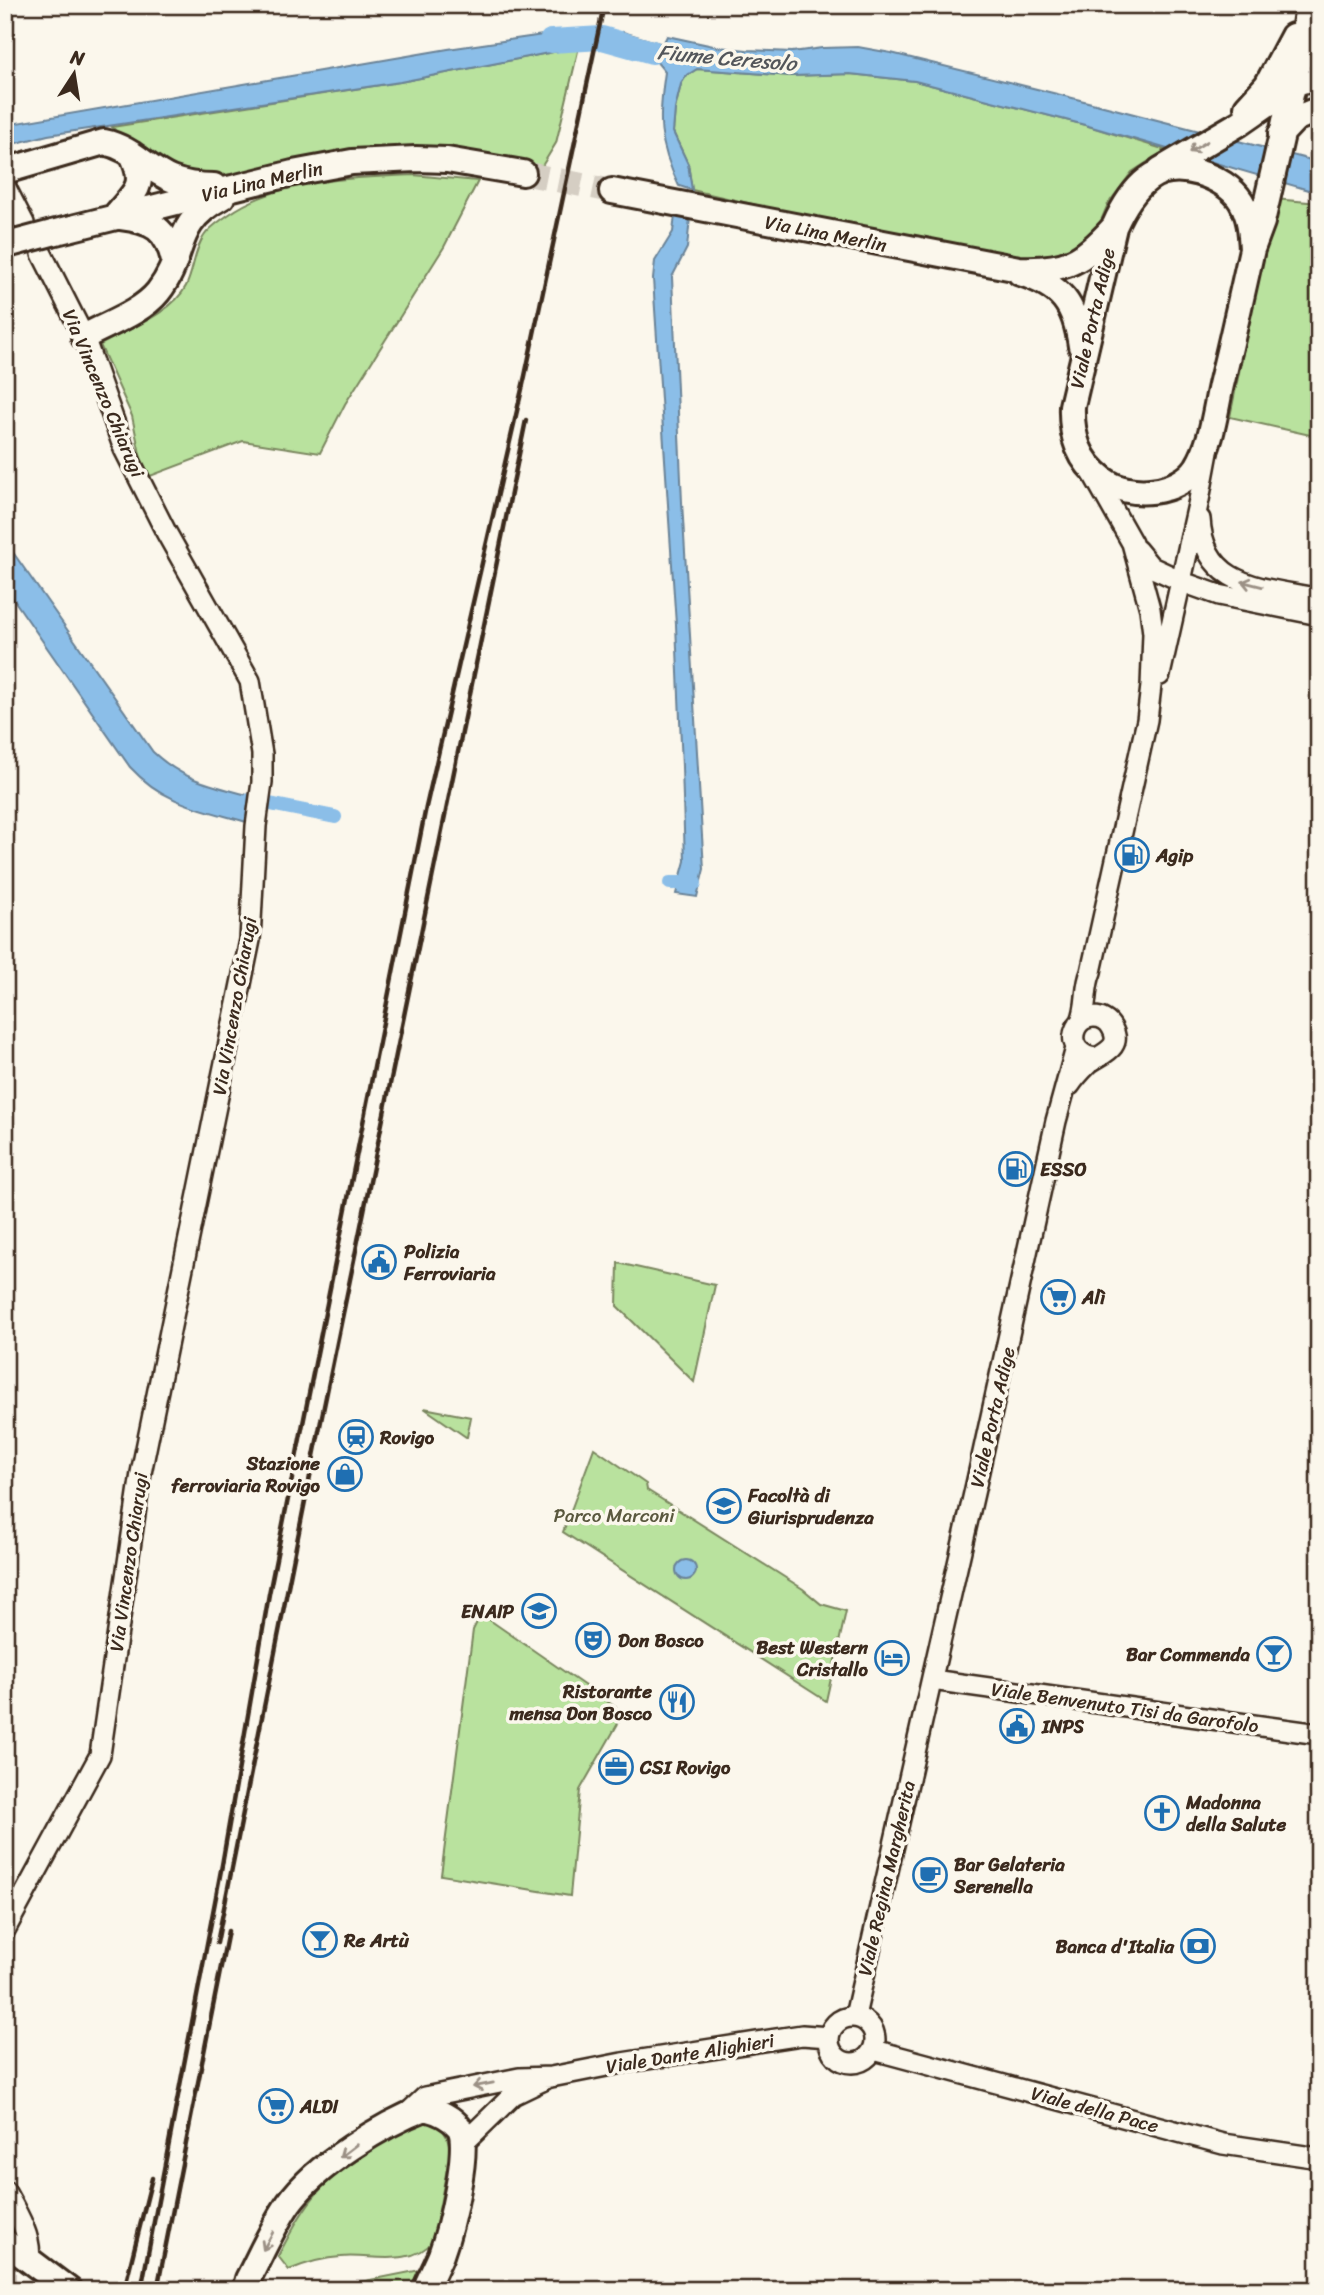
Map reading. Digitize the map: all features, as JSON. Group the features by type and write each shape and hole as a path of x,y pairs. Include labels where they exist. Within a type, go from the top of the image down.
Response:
{"main road":[{"name":"Viale Porta Adige","path":"1291,88 1161,170 1133,193 1114,227 1083,355 1071,423 1077,447 1091,470 1109,484 1130,491 1168,487 1187,477 1196,468 1209,438 1252,249 1262,222 1301,46 1306,5"},
{"name":"Viale Porta Adige","path":"1226,130 1273,75 1306,5"},
{"path":"1301,46 1319,75"},
{"path":"1291,88 1303,81 1319,82"},
{"path":"1281,134 1295,119 1319,109"},
{"path":"5,171 104,142 120,146 171,179 212,186 250,183"},
{"path":"132,154 140,170 140,182 136,191 115,216 149,223 161,232 170,244 174,261"},
{"name":"Via Lina Merlin","path":"6,246 47,244 115,216 324,166 416,159 447,160 523,173"},
{"name":"Viale Porta Adige","path":"1161,170 1185,171 1208,177 1229,187 1247,214 1252,249"},
{"path":"84,337 138,308 156,295 169,276 182,236 194,217 207,205 250,183"},
{"name":"Via Lina Merlin","path":"612,191 1000,266 1041,270 1079,260 1114,227"},
{"name":"Via Lina Merlin","path":"1000,266 1045,282 1065,298 1076,315 1083,355"},
{"path":"244,2286 289,2203 311,2179 370,2135 425,2108 437,2111 459,2127 464,2143 451,2220 441,2255 425,2290"},
{"path":"5,2242 69,2290"}],"street":[{"path":"5,187 24,223"},
{"name":"Via Vincenzo Chiarugi","path":"5,1930 100,1755 141,1473 250,940 256,826 262,782 262,754 250,681 166,532 124,449 47,244"},
{"name":"Viale Porta Adige","path":"918,1740 1063,1094 1076,1048 1074,1032 1086,1006 1086,982 1091,972 1147,720 1182,581 1209,438"},
{"name":"Viale Porta Adige","path":"1091,470 1132,543 1150,609 1153,632 1147,720"},
{"path":"1199,500 1207,551 1227,575 1250,584 1319,598"},
{"path":"1132,543 1151,567 1182,581 1219,595 1319,615"},
{"path":"1176,606 1219,595"},
{"name":"Viale Porta Adige","path":"1063,1094 1072,1081 1097,1058 1107,1054 1114,1043 1114,1030 1105,1020 1096,999 1091,972"},
{"path":"1081,1021 1093,1017 1105,1020"},
{"path":"1076,1048 1088,1057 1097,1058"},
{"name":"Viale Benvenuto Tisi da Garofolo","path":"932,1680 1319,1734"},
{"name":"Viale Regina Margherita","path":"855,2016 918,1740"},
{"path":"855,2016 869,2022 876,2042 874,2050 863,2061 847,2063 835,2056 829,2036 835,2024 855,2016"},
{"name":"Viale Dante Alighieri","path":"551,2077 802,2035 829,2036"},
{"name":"Viale della Pace","path":"874,2050 1223,2144 1319,2158"},
{"path":"406,2115 425,2097 519,2078 551,2077"},
{"path":"464,2143 513,2095 551,2077"},
{"path":"5,2191 26,2236 29,2259"}],"green space":[{"path":"579,47 556,143 542,166 481,157 251,174 202,175 172,170 129,143 112,127 400,82"},
{"path":"697,69 792,76 850,74 915,81 1085,125 1166,150 1132,172 1083,245 1051,260 918,242 692,190 688,164 673,132 681,84 686,76"},
{"path":"413,175 478,181 444,247 345,404 320,453 243,441 145,478 132,416 100,345 160,313 180,296 206,233 215,224 249,203 293,187 317,182"},
{"path":"1274,199 1319,203 1319,437 1230,417"},
{"path":"618,1263 715,1285 694,1382 617,1306"},
{"path":"424,1408 471,1417 467,1437 466,1437"},
{"name":"Parco Marconi","path":"594,1448 646,1484 647,1490 803,1589 821,1604 846,1611 826,1701 563,1532"},
{"path":"481,1614 624,1713 580,1790 570,1896 441,1875 473,1630"},
{"path":"427,2121 444,2133 450,2153 433,2241 424,2249 402,2257 334,2258 314,2261 289,2270 278,2256 301,2215 318,2192 370,2150 402,2131"},
{"path":"420,2270 412,2290 320,2290"}],"water":[{"path":"584,29 579,47 400,82 48,135 5,146 5,125 448,49"},
{"path":"623,32 663,44 667,36 747,50 792,52 858,47 891,53 1319,162 1319,193 1085,125 915,81 850,74 792,76 697,69 686,76 681,84 673,132 688,164 692,190 679,186 663,143 661,104 665,72 656,61 619,52"},
{"path":"675,215 690,217 687,248 672,277 682,502 704,869 697,897 676,894 685,861 682,767 676,625 653,279 655,261 673,232"},
{"path":"5,541 153,752 187,776 251,796 250,823 171,798 143,780 130,767 5,587"},
{"path":"686,1560 693,1563 696,1570 693,1577 686,1580 679,1577 676,1570 679,1563"}],"waterway":[{"name":"Fiume Ceresolo","path":"551,41 602,38 652,52"},
{"path":"250,800 335,817"},
{"path":"670,883 695,883"}],"tunnel":[{"path":"523,173 612,191"}],"railway":[{"path":"141,2290 222,1865 269,1594 426,807 525,376 604,5"},
{"path":"217,1943 526,420"},
{"path":"157,2290 228,1931"},
{"path":"124,2290 152,2178"}],"place":[{"name":"Agip","path":"1132,855"},
{"name":"ESSO","path":"1016,1169"},
{"name":"Polizia Ferroviaria","path":"379,1262"},
{"name":"Alì","path":"1058,1297"},
{"name":"Rovigo","path":"356,1437"},
{"name":"Stazione ferroviaria Rovigo","path":"345,1474"},
{"name":"Facoltà di Giurisprudenza","path":"724,1506"},
{"name":"ENAIP","path":"539,1611"},
{"name":"Don Bosco","path":"593,1640"},
{"name":"Bar Commenda","path":"1274,1654"},
{"name":"Best Western Cristallo","path":"892,1658"},
{"name":"Ristorante mensa Don Bosco","path":"677,1702"},
{"name":"INPS","path":"1017,1726"},
{"name":"CSI Rovigo","path":"616,1767"},
{"name":"Madonna della Salute","path":"1162,1813"},
{"name":"Bar Gelateria Serenella","path":"930,1875"},
{"name":"Re Artù","path":"320,1940"},
{"name":"Banca d'Italia","path":"1198,1946"},
{"name":"ALDI","path":"276,2106"}]}
